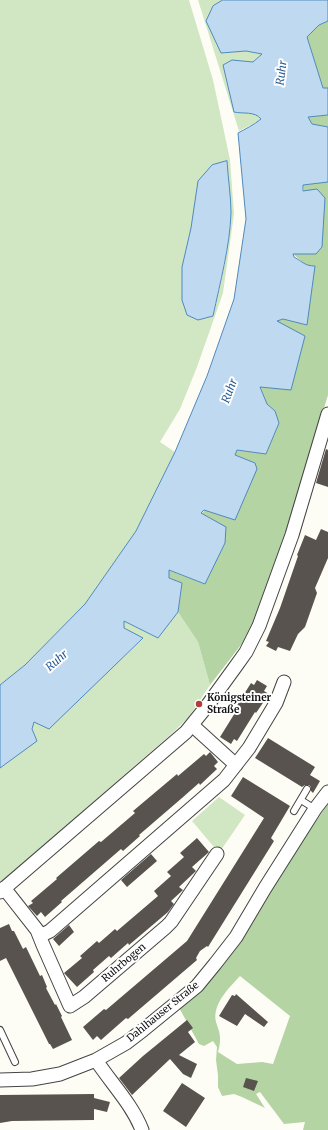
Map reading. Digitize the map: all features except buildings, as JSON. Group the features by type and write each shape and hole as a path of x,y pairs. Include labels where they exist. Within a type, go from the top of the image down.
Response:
{"street":[{"path":"2,890 178,740 192,725 246,652 259,626 292,535 328,414"},
{"path":"40,936 50,931 224,780 248,748 265,721 276,703 284,682"},
{"path":"192,725 236,765"},
{"name":"Dahlhauser Straße","path":"0,1080 32,1079 60,1074 96,1060 126,1043 197,986 236,937 315,809 328,792"},
{"name":"Ruhrbogen","path":"2,890 31,921 37,930 70,1006 84,997 166,928 217,854"},
{"path":"96,1060 132,1111 142,1130"}],"lane":[{"path":"294,811 307,789"},
{"path":"301,800 315,809"},
{"path":"0,1030 15,1062"}],"green space":[{"path":"0,0 189,0 213,80 230,160 234,214 223,293 197,367 180,409 160,442 175,452 136,531 85,604 25,665 0,685","holes":["227,161 231,207 229,239 225,265 213,316 182,267 191,228"]},
{"path":"198,0 223,0 213,6 221,53 246,51 262,54 253,62 232,60 241,113 255,114 261,119 239,131"},
{"path":"328,21 328,88 323,89 307,37 319,25"},
{"path":"328,115 328,127 312,124 308,117"},
{"path":"328,179 328,395 284,541 251,632 210,685 198,642 178,612 182,583 169,578 168,570 205,584 201,514 255,463 235,455 237,450 266,454 279,423 275,411 267,404 260,386 276,321 283,319 315,266 307,266 293,254 316,254 303,185 327,182"},
{"path":"178,612 198,642 210,685 188,718 168,737 0,883 0,768 36,741 32,729 34,722 90,688 143,639 124,628 124,621 158,638"},
{"path":"219,797 245,815 219,853 192,821"},
{"path":"328,804 328,1130 303,1130 305,1122 284,1124 260,1092 256,1094 265,1108 234,1094 222,1096 218,1087 216,1060 217,1047 213,1041 204,1046 199,1044 177,1004 242,936 301,843","holes":["240,976 290,1016 273,1064 262,1062 237,1064 218,1052 220,1039 215,1015 222,997"]}],"water":[{"name":"Ruhr","path":"223,0 328,0 328,21 319,25 307,37 323,88 328,88 328,115 308,117 312,124 328,127 328,182 303,185 303,191 317,189 325,198 322,247 316,254 293,254 294,257 304,263 315,266 307,325 283,319 277,321 305,336 291,390 260,387 267,404 275,411 279,423 266,454 237,450 235,455 255,463 257,469 235,520 204,510 201,513 226,527 225,543 205,584 169,570 169,578 182,583 178,612 158,638 124,621 124,628 143,638 49,729 34,722 32,729 37,741 0,768 0,685 25,665 85,604 136,531 175,452 207,376 234,299 246,219 238,133 261,119 256,115 234,112 223,65 232,60 253,62 262,54 246,51 221,53 206,21 213,6"},
{"path":"227,161 231,213 227,251 213,316 198,320 187,315 182,300 182,267 191,228 198,181 212,165"}],"place":[{"name":"Königsteiner Straße","path":"199,704"}]}
